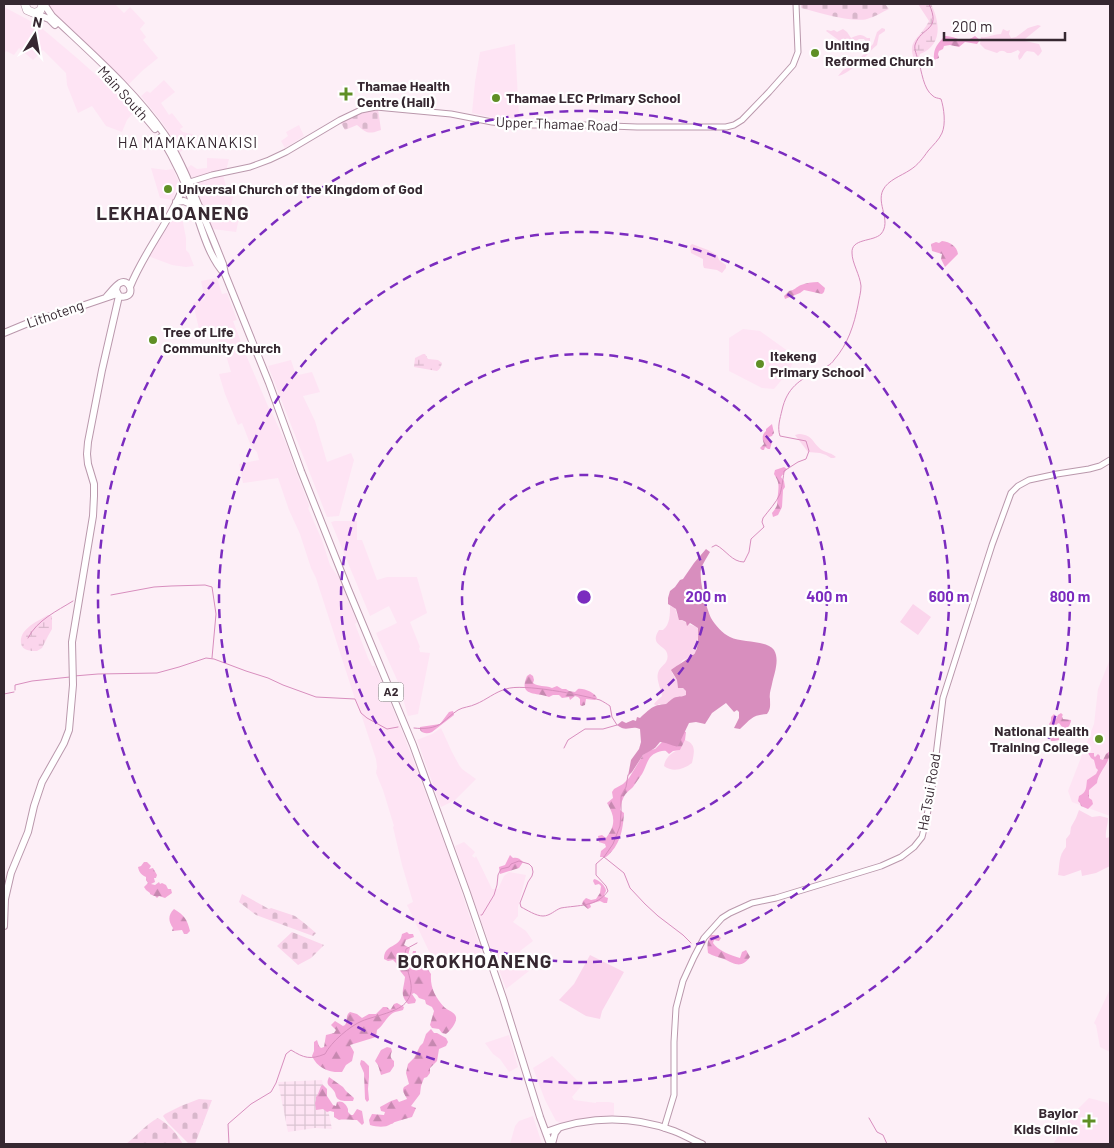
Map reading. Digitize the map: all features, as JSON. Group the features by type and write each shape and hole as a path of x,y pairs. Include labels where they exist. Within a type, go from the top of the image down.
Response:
{"highway":[{"name":"Main South","path":"25,4 27,10 31,13 40,11 44,4"}],"main road":[{"name":"Main South","path":"44,4 52,16 128,88 166,136 223,264 225,274"},
{"name":"Main South","path":"34,13 54,24 124,92 162,138 188,184 210,249 219,267 225,274"},
{"path":"121,295 129,294 136,273 182,190 188,184"},
{"path":"176,202 184,200 194,206"},
{"path":"117,309 111,301 104,298 136,273"},
{"name":"A2","path":"225,274 269,383 301,471 413,745 467,893 542,1122 551,1144"},
{"path":"120,284 128,284 130,287"},
{"path":"120,284 116,290 121,295"},
{"path":"4,926 5,899 11,873 28,832 42,782 68,734 73,681 73,636 93,516 94,484 88,464 88,442 102,370 121,295"},
{"name":"Lithoteng","path":"4,332 104,298 121,295"},
{"path":"546,1132 579,1122 617,1119 633,1120 676,1132 702,1144"},
{"path":"542,1122 552,1127 560,1127"},
{"path":"551,1144 555,1133 560,1127"}],"street":[{"name":"Upper Thamae Road","path":"188,184 212,175 250,167 269,160 340,120 361,110 376,108 451,114 514,125 730,126 742,120 793,65 798,52 796,4"},
{"name":"Ha Tsui Road","path":"664,1128 674,1094 676,1008 683,981 704,938 722,918 735,910 752,903 776,898 880,866 901,857 914,847 922,837 926,822 943,698 992,545 1011,493 1028,480 1089,469 1100,466 1110,460"},
{"path":"652,1125 667,1118"}],"shaded area":[{"path":"49,4 115,4 124,13 130,7 145,23 140,29 146,37 143,40 158,58 128,85 67,27 51,10"},
{"path":"4,7 38,25 114,91 133,113 127,120 122,132 106,126 92,106 78,113 67,85 66,73 43,50 33,60 19,48 14,55 6,51 4,53"},
{"name":"Thamae LEC Primary School","path":"515,44 518,121 514,122 472,113 480,52"},
{"path":"164,80 175,92 161,103 169,115 172,113 183,127 180,129 183,132 196,135 193,142 179,153 169,139 172,137 141,96 147,91 150,93"},
{"path":"299,125 304,136 285,148 281,141 288,136 286,132"},
{"path":"207,158 229,159 227,170 223,175 227,190 235,192 231,204 241,209 236,232 213,229 195,185 197,184 186,169 191,165 197,169 207,168"},
{"path":"151,168 173,169 178,180 173,200 160,198"},
{"path":"175,211 181,212 186,238 186,250 194,266 172,265 148,256"},
{"path":"217,278 222,294 227,293 237,320 233,321 271,413 288,448 330,565 339,578 357,622 355,624 368,658 372,666 375,666 404,736 451,861 483,956 457,961 447,956 435,964 407,905 413,902 402,865 394,826 376,773 376,759 300,534 278,478 243,483 239,464 259,460 257,452 251,446 242,423 238,425 225,394 219,374 231,372 225,352 222,352 215,326 199,329 193,303 205,299 201,281"},
{"name":"Itekeng Primary School","path":"743,329 760,331 795,358 789,371 774,389 762,388 729,371 729,338"},
{"path":"291,360 298,375 312,372 320,392 303,396 315,421 327,462 351,453 354,460 339,516 327,517 268,366"},
{"path":"357,521 357,540 362,540 377,580 387,577 417,577 427,613 410,622 420,647 420,652 430,653 418,714 408,716 398,682 376,633 397,623 389,606 370,616 331,522"},
{"path":"706,549 710,552 701,569 701,580 705,601 713,621 727,636 766,645 771,647 776,654 777,663 770,693 769,710 767,714 752,718 740,729 734,728 739,718 739,712 737,710 734,712 726,703 712,713 705,724 689,723 678,746 660,742 655,748 643,755 628,776 631,760 639,749 641,742 640,729 626,729 617,725 622,721 626,723 633,720 636,721 637,717 640,718 654,706 666,704 674,698 686,695 686,691 683,688 678,688 677,680 671,670 695,653 698,644 698,628 690,623 687,626 686,622 679,620 676,609 668,604 668,598 670,591 683,579"},
{"name":"National Health Training College","path":"1110,659 1110,816 1072,802 1068,791 1094,724 1098,689"},
{"path":"441,728 459,765 476,779 455,800 441,807 417,740"},
{"path":"464,842 475,852 472,856 475,858 476,856 492,889 498,889 504,876 509,872 526,875 518,907 518,916 513,922 526,931 533,941 520,951 534,967 506,989 455,846"},
{"path":"1110,989 1110,1052 1100,1047 1094,1023"},
{"path":"509,1035 518,1067 509,1072 485,1043"},
{"path":"552,1056 582,1085 572,1097 574,1100 614,1103 614,1116 561,1123 556,1121 545,1100 533,1068"},
{"path":"322,1080 332,1129 315,1128 288,1132 278,1082"},
{"name":"Baylor Kids Clinic","path":"1089,1098 1108,1103 1110,1113 1110,1144 1053,1144 1073,1114"},
{"path":"533,1116 542,1144 510,1144 515,1126 519,1121"}],"green space":[{"path":"801,4 885,4 889,9 867,19 853,20 801,8"},
{"path":"918,4 931,4 938,25 938,32 933,45 920,54 921,66 917,66 913,57 912,46 929,21"},
{"path":"1041,26 1025,41 1039,44 1042,51 1038,56 1034,52 1027,51 1019,60 1020,52 1018,50 1011,53 1000,51 997,53 985,49 980,44 981,37 1001,34 1003,29 1010,30 1011,38 1016,37 1028,28"},
{"path":"882,28 885,31 879,35 877,45 852,68 838,76 843,70 853,65 873,44 877,32"},
{"path":"843,29 851,38 861,35 870,38 870,41 866,42 864,39 859,39 850,44 844,44 826,31 834,30 837,32"},
{"path":"945,36 966,40 975,36 980,40 977,44 965,42 959,47 944,46 939,51 939,58 934,60 936,47"},
{"path":"378,109 381,130 368,132 357,125 345,130 341,123 358,114"},
{"path":"942,241 953,245 958,254 945,267 941,259 942,254 932,251 931,244"},
{"path":"692,244 717,255 719,260 726,265 722,273 717,270 704,268 703,259 691,253 690,246"},
{"path":"818,282 825,288 822,294 804,290 785,299 784,296 789,291 803,284"},
{"path":"423,354 428,359 438,360 442,363 441,367 437,371 414,367 415,358"},
{"path":"772,424 774,433 769,437 772,442 770,449 765,447 762,450 760,448 764,444 763,435"},
{"path":"795,435 808,436 822,450 836,457 831,458 820,453 808,452"},
{"path":"784,467 787,469 781,477 785,487 783,490 782,507 778,515 773,517 772,513 777,504 778,488 778,481 774,474 775,470"},
{"path":"913,604 931,617 918,635 900,622"},
{"path":"670,606 675,609 682,620 698,627 698,638 696,652 683,660 672,673 677,680 678,688 683,688 686,691 686,695 667,704 656,706 654,704 662,696 658,682 658,673 668,657 666,650 658,644 656,635 659,630 663,630 667,625"},
{"path":"48,615 52,616 52,629 42,648 37,651 25,649 21,643 23,634 30,626"},
{"path":"530,674 533,676 533,683 537,685 552,688 557,686 575,692 578,689 583,689 592,693 597,698 595,700 586,699 585,705 582,706 580,705 580,699 575,696 570,700 569,697 562,698 559,695 553,695 549,697 527,691 525,683 527,676"},
{"path":"453,711 454,715 432,732 426,733 420,730 420,727 440,724 449,712"},
{"path":"1061,713 1063,719 1071,720 1070,723 1065,731 1059,723 1057,724 1059,740 1051,741 1049,724 1051,717 1054,714 1056,719"},
{"path":"683,731 686,732 685,740 680,750 669,754 666,751 661,751 652,756 633,787 625,795 620,810 624,813 623,826 618,843 606,857 600,857 601,851 606,847 605,844 599,842 598,836 602,835 606,838 613,825 612,812 607,803 613,798 612,792 629,778 643,755"},
{"path":"685,740 693,746 692,763 678,769 664,766 667,758 672,753 680,750"},
{"path":"1110,751 1108,760 1099,775 1097,783 1089,790 1089,798 1093,804 1088,809 1081,806 1078,801 1079,796 1085,791 1087,780 1096,774 1098,770 1094,760 1088,753 1094,753 1095,757 1098,754 1100,759 1103,760"},
{"path":"1079,810 1092,817 1108,818 1106,838 1110,837 1110,866 1096,873 1082,876 1081,870 1064,876 1058,875 1060,857 1066,847 1066,839 1070,834 1071,827"},
{"path":"510,855 523,862 519,868 500,874 499,867 505,865"},
{"path":"144,862 151,866 149,869 153,868 157,875 154,878 155,882 151,884 162,883 168,889 171,889 172,893 165,898 159,896 157,898 146,890 144,887 148,883 146,877 141,874 138,867"},
{"path":"594,879 605,887 604,895 608,898 607,903 600,901 590,904 591,907 588,909 582,904 583,901 586,898 596,899 600,893 601,886 599,884 595,885"},
{"path":"242,894 269,909 295,916 316,933 313,936 256,915 239,902"},
{"path":"174,909 183,915 186,920 190,931 187,934 184,934 182,930 172,931 173,928 169,918"},
{"path":"292,932 324,945 311,958 298,965 277,946"},
{"path":"407,932 413,934 414,937 406,940 404,945 410,948 408,955 412,955 413,951 416,951 416,960 419,964 423,961 426,963 431,974 432,988 436,996 444,1007 453,1012 456,1017 454,1024 446,1034 442,1033 439,1029 432,1028 430,1025 434,1011 432,1007 426,1004 425,1000 419,998 414,993 412,994 416,1000 415,1003 408,1004 403,994 405,977 393,960 388,961 384,959 387,950 401,939 402,934"},
{"path":"711,935 718,935 721,938 719,941 714,940 713,943 721,950 740,958 742,952 746,950 750,957 744,963 735,964 708,953"},
{"path":"590,955 624,972 602,1011 600,1019 586,1016 559,1000 574,984"},
{"path":"397,1003 404,1007 403,1010 390,1015 377,1030 376,1037 350,1045 354,1052 352,1061 346,1065 342,1072 324,1069 314,1060 312,1056 314,1042 317,1040 321,1048 324,1047 326,1035 334,1033 336,1030 331,1025 335,1021 343,1026 350,1012 362,1018 369,1014 376,1014 383,1007 387,1007 390,1010"},
{"path":"431,1029 434,1033 446,1038 448,1042 446,1046 439,1049 437,1061 430,1068 430,1073 427,1077 424,1078 420,1094 411,1106 416,1108 412,1117 386,1126 370,1125 369,1120 372,1114 384,1115 385,1112 381,1111 380,1107 397,1099 399,1102 407,1099 403,1090 409,1084 406,1073 408,1064 414,1058 426,1034"},
{"path":"387,1047 391,1048 394,1066 390,1072 381,1075 375,1061 381,1050"},
{"path":"361,1060 369,1066 369,1100 367,1102 365,1099 364,1073 360,1064"},
{"path":"329,1077 354,1098 353,1101 342,1101 337,1098 335,1092 328,1084"},
{"path":"323,1085 327,1089 327,1096 333,1105 336,1106 337,1102 342,1102 351,1115 357,1109 362,1111 364,1123 362,1125 357,1120 339,1120 334,1117 334,1112 327,1112 323,1109 316,1110 316,1097"},
{"path":"199,1099 212,1100 195,1144 189,1144 163,1116"},
{"path":"158,1118 166,1123 183,1144 126,1144 149,1123"}],"waterway":[{"path":"712,547 716,545 736,560 744,562 749,552 751,539 764,527 763,518 780,494 784,471 806,459 809,451 806,441 780,436 779,423 784,402 791,390 805,377 831,363 839,354 855,320 861,289 852,257 853,248 855,245 881,234 885,224 881,201 883,190 891,181 918,164 942,133 944,116 941,99 934,97 927,89 915,49 918,39 932,24 932,13 929,4"},
{"path":"111,595 154,587 205,585 212,587 216,614 212,658"},
{"path":"28,638 42,621 73,601"},
{"path":"74,676 157,673 206,658 214,659 316,697 355,699 361,713 367,718 387,729 398,727"},
{"path":"15,690 15,685 32,681 70,677"},
{"path":"414,728 436,726 460,709 476,704 502,690 525,687 552,690 600,700 610,706 612,717 617,725"},
{"path":"4,694 14,692"},
{"path":"564,748 568,740 585,729 603,729 617,725"},
{"path":"481,915 494,895 501,869 519,861 529,864 533,872 520,903 521,907 535,914 546,916 561,908 593,903 604,896 608,891 596,875 596,864 604,857 613,844 620,826 621,797 626,787 628,775"},
{"path":"604,857 624,873 630,888 645,904 691,943"},
{"path":"229,1144 228,1124 251,1104 271,1092 286,1054 291,1050 307,1057 325,1054 336,1040 352,1027 362,1021 393,1011 404,1005 411,989 405,955 406,949 417,943"},
{"path":"869,1118 877,1132 883,1135 887,1144"}],"place":[{"name":"Uniting Reformed Church","path":"815,53"},
{"name":"Thamae Health Centre (Hall)","path":"346,94"},
{"name":"Thamae LEC Primary School","path":"496,98"},
{"name":"Universal Church of the Kingdom of God","path":"168,189"},
{"name":"Tree of Life Community Church","path":"153,340"},
{"name":"Itekeng Primary School","path":"760,364"},
{"name":"National Health Training College","path":"1099,739"},
{"name":"Baylor Kids Clinic","path":"1089,1121"}],"district":[{"name":"HA MAMAKANAKISI","path":"188,143"},
{"name":"LEKHALOANENG","path":"173,213"},
{"name":"BOROKHOANENG","path":"475,961"}]}
